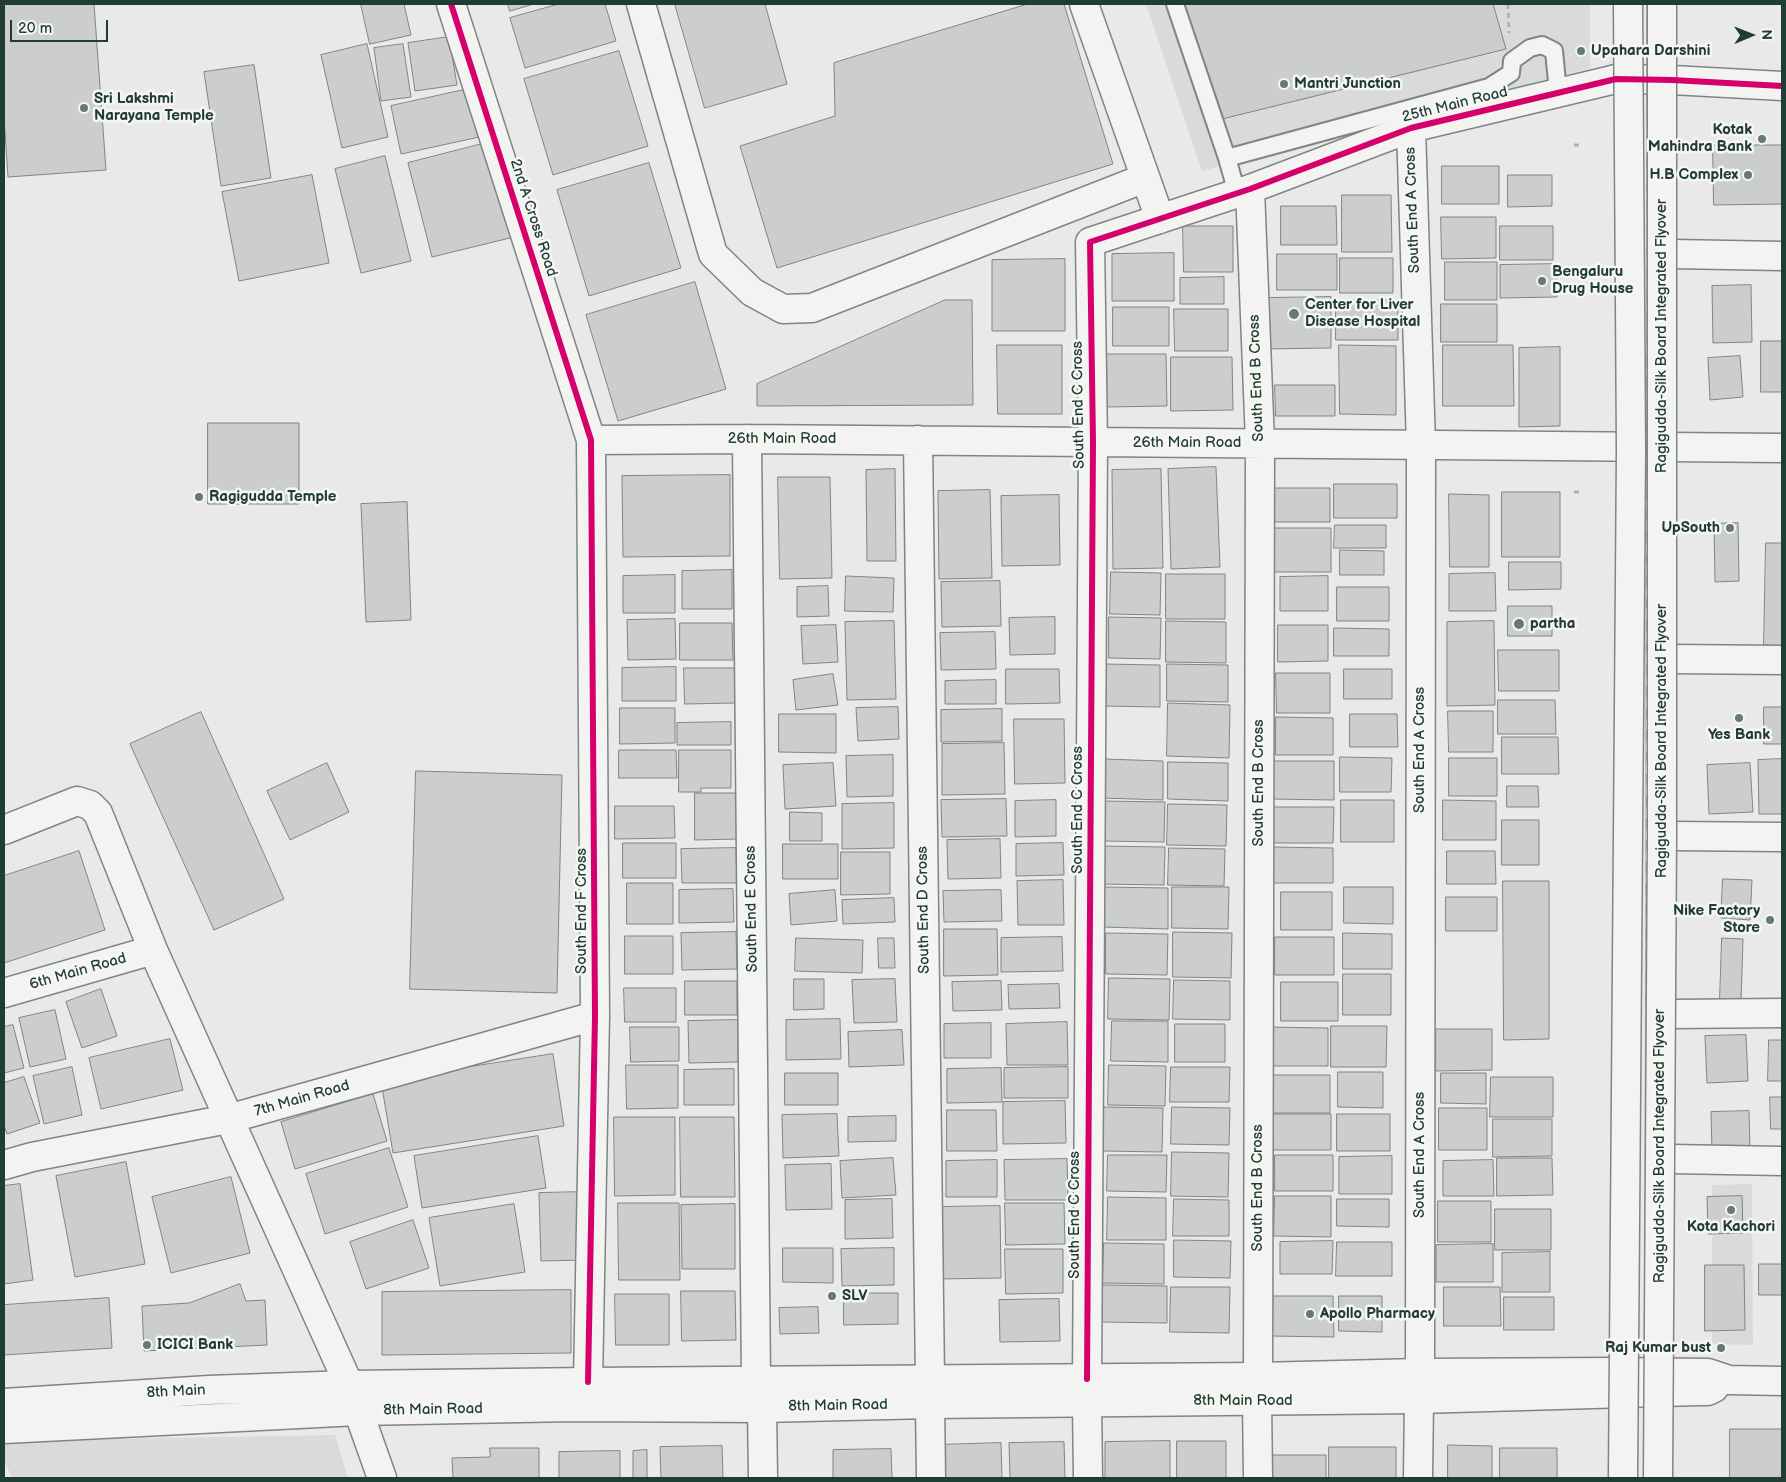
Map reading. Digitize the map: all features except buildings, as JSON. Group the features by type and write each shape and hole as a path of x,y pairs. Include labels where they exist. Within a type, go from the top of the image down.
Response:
{"street":[{"name":"2nd A Cross Road","path":"451,4 591,440"},
{"path":"641,4 713,254 752,292 784,309 812,308 1145,178"},
{"path":"1084,4 1160,219"},
{"path":"1623,1478 1631,470 1628,4"},
{"name":"Ragigudda-Silk Board Integrated Flyover","path":"1658,1478 1662,836 1662,4"},
{"name":"25th Main Road","path":"1090,242 1244,191 1411,128 1558,92 1616,79 1782,86"},
{"name":"South End A Cross","path":"1411,128 1421,445 1418,1478"},
{"name":"South End B Cross","path":"1244,191 1260,443 1258,1478"},
{"name":"South End C Cross","path":"1088,1478 1093,442 1090,242"},
{"path":"1672,254 1782,256"},
{"name":"South End E Cross","path":"747,439 756,1380"},
{"name":"26th Main Road","path":"591,440 918,440 1782,448"},
{"name":"South End F Cross","path":"588,1382 596,1016 591,440"},
{"name":"South End D Cross","path":"918,440 931,1478"},
{"path":"1672,659 1782,660"},
{"path":"4,830 77,801 90,805 98,813 153,950 349,1385 382,1478"},
{"path":"1672,836 1782,837"},
{"name":"6th Main Road","path":"4,993 153,950"},
{"path":"1672,1014 1782,1013"},
{"name":"7th Main Road","path":"4,1165 32,1157 228,1119 596,1016"},
{"path":"1672,1160 1782,1161"},
{"name":"8th Main Road","path":"349,1385 756,1380 930,1392 1672,1383 1708,1391 1729,1380 1782,1381"},
{"name":"8th Main","path":"4,1403 200,1391 349,1385"},
{"name":"8th Main Road","path":"4,1429 358,1411 574,1407 762,1408 930,1392"},
{"path":"762,1408 763,1478"}],"lane":[{"path":"1175,4 1227,158 1244,191"},
{"path":"1227,158 1489,87 1511,73 1512,60 1530,48 1542,45 1554,51 1558,92"}],"path":[{"path":"1574,145 1583,145"},
{"path":"1574,492 1582,492"}],"shaded area":[{"path":"1146,4 1590,4 1590,68 1202,171"},
{"path":"1752,1184 1753,1345 1712,1344 1712,1185"},
{"path":"335,1435 348,1478 13,1478 4,1462 4,1441"}],"railway":[{"path":"1631,1478 1635,839 1634,4"},
{"path":"1647,1478 1649,4"}],"cycle path":[{"path":"451,4 591,440 595,1016 588,1382"},
{"path":"1087,1379 1093,442 1090,242 1250,189 1411,128 1616,79 1782,86"}],"place":[{"name":"Upahara Darshini","path":"1581,51"},
{"name":"Mantri Junction","path":"1284,84"},
{"name":"Sri Lakshmi Narayana Temple","path":"84,108"},
{"name":"Kotak Mahindra Bank","path":"1762,139"},
{"name":"H.B Complex","path":"1748,175"},
{"name":"Bengaluru Drug House","path":"1542,281"},
{"name":"Center for Liver Disease Hospital","path":"1294,314"},
{"name":"Ragigudda Temple","path":"199,497"},
{"name":"UpSouth","path":"1730,528"},
{"name":"partha","path":"1519,624"},
{"name":"Yes Bank","path":"1739,718"},
{"name":"Nike Factory Store","path":"1770,920"},
{"name":"Kota Kachori","path":"1731,1210"},
{"name":"SLV","path":"832,1296"},
{"name":"Apollo Pharmacy","path":"1310,1314"},
{"name":"ICICI Bank","path":"147,1345"},
{"name":"Raj Kumar bust","path":"1721,1348"}]}
